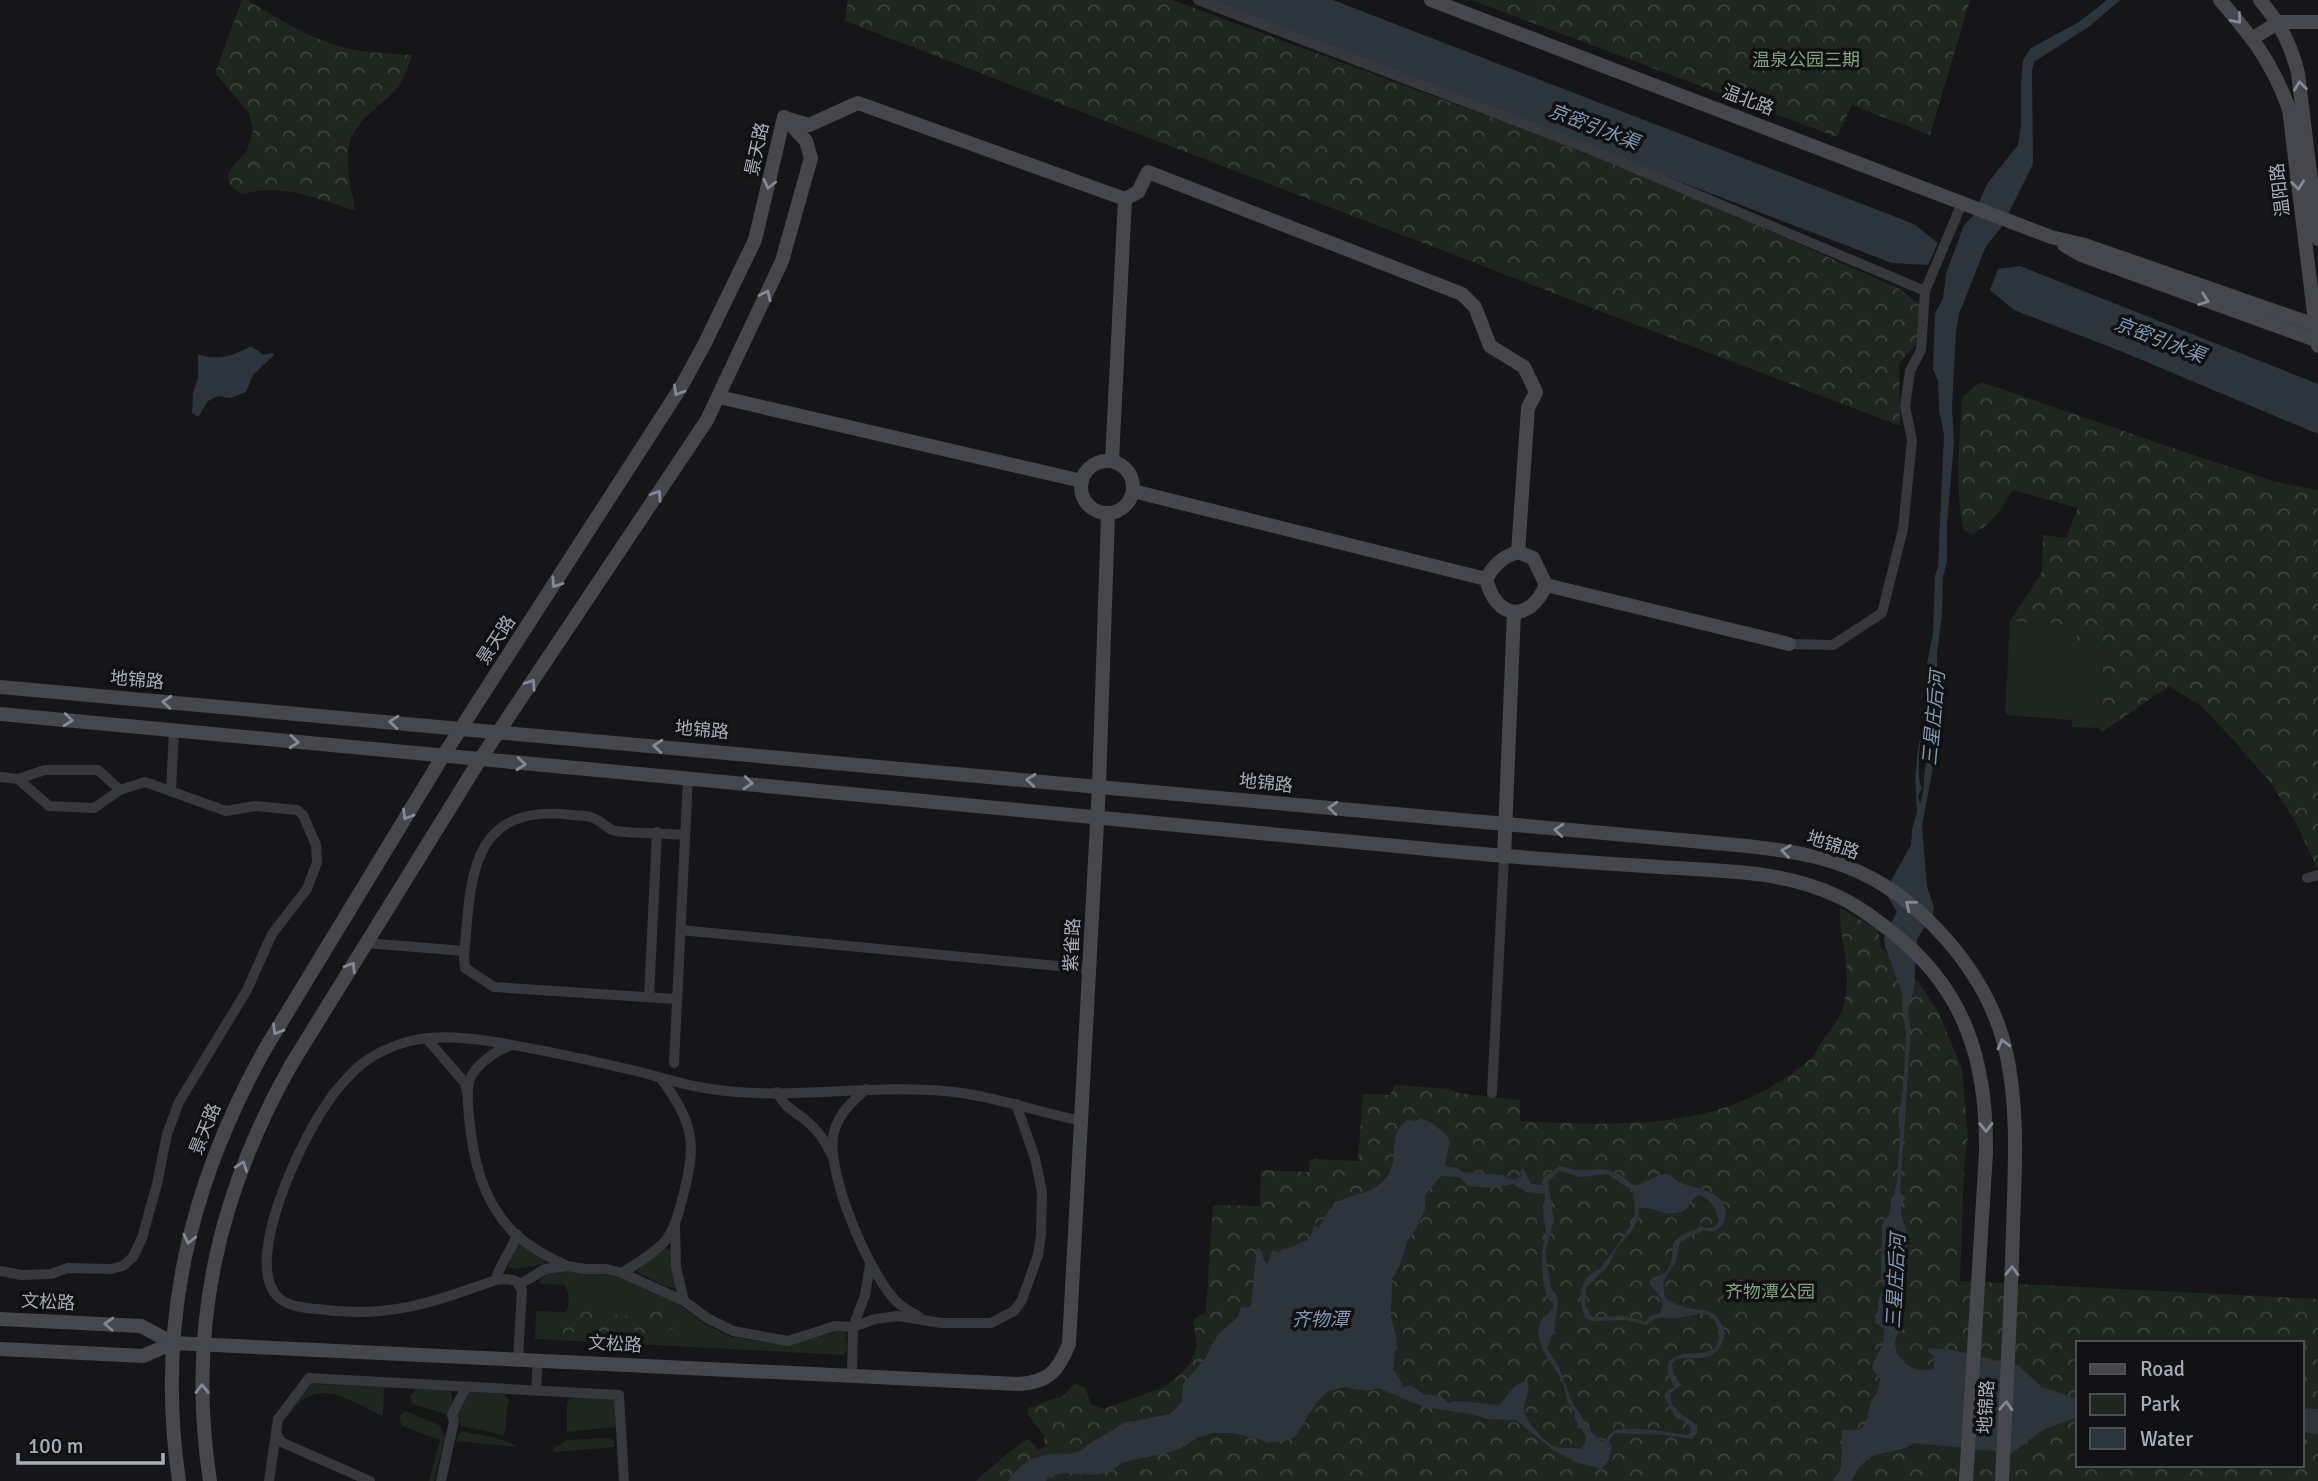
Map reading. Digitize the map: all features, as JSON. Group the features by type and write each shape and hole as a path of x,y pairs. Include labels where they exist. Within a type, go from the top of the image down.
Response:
{"street":[{"path":"1198,0 1587,148 1925,291"},
{"name":"温北路","path":"1431,0 2050,237 2085,245 2317,326"},
{"name":"温阳路","path":"2220,0 2253,38 2276,76 2288,109 2318,342"},
{"name":"温阳路","path":"2260,0 2279,22 2298,73 2318,239"},
{"path":"2253,38 2279,22 2318,22"},
{"path":"784,117 809,125 858,103 1125,199 1138,192 1148,172 1462,294 1475,307 1490,346 1524,367 1536,392 1528,408 1518,552"},
{"name":"景天路","path":"210,1481 202,1417 203,1345 211,1278 219,1241 246,1153 267,1107 291,1065 479,761 707,420 719,397 782,261 811,158 806,141 784,117"},
{"name":"景天路","path":"179,1481 172,1419 173,1343 190,1234 218,1142 240,1094 443,756 663,417 704,345 755,240 784,117"},
{"path":"1112,461 1125,199"},
{"path":"1546,584 1539,600 1528,609 1514,612 1501,607 1490,593 1486,579 1504,557 1518,552 1532,558 1546,584 1789,644 1833,645 1882,613 1903,528 1912,440 1905,406 1910,371 1921,350 1925,291 1968,205"},
{"name":"温北路","path":"2050,237 2081,255 2318,342"},
{"path":"719,397 1082,481"},
{"path":"1112,461 1131,475 1133,491 1125,507 1108,513 1093,509 1087,504 1083,497 1082,481 1096,463 1112,461"},
{"path":"1133,491 1486,579"},
{"name":"紫雀路","path":"1052,1374 1062,1362 1069,1344 1098,815 1108,513"},
{"path":"1492,1093 1514,612"},
{"name":"地锦路","path":"0,687 1099,786 1797,853 1846,866 1916,910 1966,962 1990,1004 2004,1046 2010,1076 2015,1153 2002,1477"},
{"name":"地锦路","path":"0,714 479,761 1098,815 1504,857 1776,876 1840,897 1924,958 1968,1028 1977,1060 1985,1106 1986,1152 1967,1475"},
{"path":"171,790 174,731"},
{"path":"0,777 18,779 45,771 98,770 120,790"},
{"path":"674,1063 688,778"},
{"path":"0,1271 21,1275 51,1273 68,1268 111,1269 123,1266 133,1256 142,1238 167,1134 179,1102 247,990 272,934 307,889 317,862 316,845 303,815 297,810 255,806 226,811 145,782 120,790 94,808 48,806 18,779"},
{"path":"677,999 494,987 465,968 464,951 476,862 486,842 511,820 529,814 568,814 593,818 612,831 685,835"},
{"path":"649,997 657,832"},
{"path":"680,929 1090,969"},
{"path":"366,943 464,951"},
{"path":"519,1359 522,1290 516,1281 496,1280 403,1310 360,1313 311,1309 289,1303 277,1296 271,1283 267,1254 270,1232 279,1200 296,1160 328,1100 359,1067 390,1047 413,1040 474,1038 710,1089 750,1093 944,1091 981,1096 1082,1121"},
{"path":"426,1039 464,1083 468,1096"},
{"path":"514,1045 504,1048 478,1068 470,1079 468,1096 473,1157 479,1178 517,1234 550,1258 567,1266"},
{"path":"660,1078 675,1098 685,1119 692,1152 675,1225 676,1267 684,1301"},
{"path":"866,1090 847,1106 839,1118 831,1148 842,1193 870,1264 897,1301 920,1318"},
{"path":"777,1092 783,1105 812,1126 824,1139 834,1159"},
{"path":"519,1285 545,1269 567,1266 622,1273 684,1301 707,1318 733,1331 772,1339 788,1340 835,1326 853,1327 875,1318 898,1316 941,1323 991,1323 1014,1311 1022,1300 1038,1255 1041,1235 1042,1192 1035,1158 1016,1104"},
{"path":"622,1273 658,1248 675,1225"},
{"path":"496,1280 517,1234"},
{"path":"852,1374 853,1327 866,1295 870,1264"},
{"name":"文松路","path":"0,1319 141,1326 173,1343 203,1345 1019,1384 1037,1383 1052,1374"},
{"name":"文松路","path":"0,1349 143,1356 173,1343"},
{"path":"536,1390 538,1360"},
{"path":"269,1481 278,1419 309,1378 620,1395 624,1481"},
{"path":"441,1481 454,1420 452,1415 466,1387"},
{"path":"276,1433 281,1442 370,1481"}],"green space":[{"path":"242,0 247,0 309,34 340,46 371,52 412,55 398,86 360,124 350,140 348,165 355,211 286,191 242,194 229,185 228,174 247,151 253,131 249,113 215,73"},
{"path":"848,0 1172,0 1623,166 1898,288 1920,305 1916,345 1899,363 1900,426 845,21"},
{"name":"温泉公园三期","path":"1471,0 1970,0 1930,135 1852,105 1837,137"},
{"path":"1981,382 2205,459 2277,482 2318,490 2318,870 2297,825 2271,783 2201,706 2169,686 2102,732 2099,728 2103,642 2077,641 2077,625 2010,621 2042,572 2043,535 2066,538 2078,508 2013,490 1985,526 1971,534 1964,530 1959,501 1959,445 1963,396"},
{"path":"2010,621 2078,625 2103,642 2099,728 2072,727 2072,720 2005,715"},
{"name":"齐物潭公园","path":"1840,908 1878,930 1881,948 1919,983 1939,1013 1962,1069 1968,1138 1964,1166 1960,1281 2318,1299 2318,1481 976,1481 1028,1439 1039,1450 1045,1446 1044,1435 1027,1413 1028,1408 1065,1395 1074,1383 1085,1388 1091,1404 1103,1409 1162,1388 1190,1364 1197,1346 1193,1320 1206,1312 1213,1205 1260,1206 1261,1170 1309,1172 1310,1159 1358,1161 1363,1094 1390,1095 1395,1085 1450,1089 1458,1093 1520,1100 1520,1121 1585,1124 1650,1122 1714,1111 1745,1100 1774,1085 1813,1055 1843,1008 1847,969"},
{"path":"519,1244 545,1260 544,1264 514,1269 508,1267"},
{"path":"666,1248 672,1252 676,1288 667,1287 637,1272 661,1249"},
{"path":"544,1273 601,1273 627,1280 677,1303 705,1324 731,1337 788,1345 840,1331 845,1332 847,1347 844,1355 535,1339 536,1311 566,1312 569,1302 564,1285 539,1284"},
{"path":"593,1300 616,1315 626,1332 634,1332 632,1338 621,1340 614,1333 609,1338 592,1337 588,1328 582,1327 570,1335 546,1333 544,1327 549,1319 572,1324 584,1303"},
{"path":"663,1304 676,1319 674,1328 646,1334 639,1333 628,1324 625,1317 633,1312 646,1316 651,1308"},
{"path":"312,1384 384,1387 383,1416 343,1397 322,1393 301,1401 283,1422"},
{"path":"416,1389 449,1390 452,1402 447,1414 412,1404 410,1396"},
{"path":"467,1392 505,1394 509,1401 503,1435 462,1426 457,1418 461,1400"},
{"path":"570,1398 615,1399 618,1422 615,1427 567,1432 567,1403"},
{"path":"405,1411 439,1425 445,1437 434,1481 429,1481 440,1440 402,1426 399,1417"},
{"path":"462,1431 498,1438 517,1447 456,1441"},
{"path":"608,1438 614,1441 614,1447 554,1452 554,1448 567,1440"}],"water":[{"name":"京密引水渠","path":"1206,0 1333,0 1914,224 1938,243 1928,265 1892,263"},
{"name":"三星庄后河","path":"2107,0 2120,0 2090,26 2034,62 2033,164 2001,228 1986,246 1959,314 1956,331 1952,408 1954,442 1947,524 1947,562 1943,577 1937,653 1937,727 1935,756 1922,826 1927,887 1934,907 1933,914 1917,939 1914,988 1908,1013 1911,1030 1900,1192 1906,1198 1901,1213 1908,1238 1899,1313 1902,1328 1896,1337 1895,1345 1906,1364 1920,1370 1934,1368 1934,1356 1928,1352 1928,1348 1953,1350 2019,1366 2042,1387 2076,1398 2076,1418 2043,1430 2012,1453 1915,1443 1865,1461 1852,1481 1833,1481 1841,1468 1842,1430 1857,1430 1864,1425 1878,1390 1880,1379 1872,1368 1884,1335 1884,1328 1875,1323 1880,1295 1885,1291 1881,1276 1882,1225 1890,1213 1897,1181 1900,1133 1898,1116 1903,1090 1906,1034 1903,995 1884,938 1897,912 1888,897 1887,888 1911,845 1917,812 1915,778 1918,749 1927,704 1933,691 1927,675 1927,664 1933,633 1935,576 1938,566 1944,435 1938,381 1933,369 1935,314 1943,298 1946,274 1964,225 1973,216 1987,184 2018,145 2023,60 2031,48 2079,22","holes":["1931,729 1932,744 1924,773 1923,795 1920,803 1918,797 1922,788 1919,768 1922,743 1925,731"]},
{"name":"京密引水渠","path":"2020,266 2318,384 2318,434 2123,352 2014,310 1990,290 1998,269"},
{"path":"251,346 264,355 274,355 253,375 246,392 230,398 218,396 208,401 198,417 192,413 193,393 198,378 198,354 225,356"},
{"name":"齐物潭","path":"1420,1118 1430,1122 1447,1135 1449,1144 1445,1166 1458,1168 1462,1172 1502,1175 1514,1180 1522,1176 1520,1171 1523,1168 1531,1184 1542,1185 1543,1178 1560,1166 1577,1170 1604,1169 1619,1174 1635,1186 1667,1174 1681,1183 1719,1198 1725,1209 1724,1222 1717,1230 1704,1230 1680,1242 1676,1261 1663,1282 1666,1299 1684,1307 1711,1313 1721,1323 1725,1333 1718,1350 1713,1354 1701,1358 1676,1359 1672,1364 1673,1374 1681,1385 1670,1393 1671,1400 1676,1409 1697,1426 1697,1433 1692,1439 1615,1433 1609,1441 1612,1446 1609,1460 1602,1469 1575,1462 1553,1450 1516,1420 1488,1419 1424,1407 1378,1388 1367,1391 1344,1387 1327,1392 1315,1405 1295,1437 1285,1441 1267,1443 1232,1433 1213,1433 1167,1453 1124,1462 1109,1472 1092,1475 1065,1473 1055,1475 1054,1478 1048,1477 1046,1481 1008,1481 1019,1468 1034,1458 1079,1451 1124,1423 1170,1414 1182,1402 1183,1384 1206,1357 1219,1333 1238,1317 1241,1306 1248,1308 1251,1305 1257,1247 1262,1251 1267,1264 1273,1250 1279,1252 1310,1239 1314,1226 1319,1228 1337,1203 1381,1184 1393,1163 1397,1131 1408,1120 1417,1121","holes":["1559,1171 1581,1177 1607,1174 1633,1191 1635,1213 1631,1225 1600,1269 1587,1277 1584,1283 1581,1304 1585,1318 1592,1321 1625,1320 1647,1325 1659,1318 1673,1319 1701,1314 1714,1320 1719,1335 1715,1348 1702,1353 1680,1355 1668,1362 1668,1374 1674,1387 1664,1396 1675,1417 1689,1425 1691,1432 1686,1435 1620,1429 1612,1432 1603,1442 1593,1434 1572,1402 1559,1367 1547,1349 1554,1331 1558,1304 1557,1296 1551,1287 1545,1252 1554,1220 1548,1182","1441,1176 1460,1177 1468,1186 1491,1188 1513,1184 1527,1192 1545,1194 1543,1278 1547,1298 1553,1303 1553,1308 1542,1319 1539,1336 1544,1352 1562,1381 1568,1402 1575,1412 1575,1420 1586,1436 1581,1449 1553,1446 1534,1429 1524,1412 1527,1380 1515,1386 1500,1405 1456,1401 1448,1403 1441,1396 1423,1394 1411,1385 1404,1387 1393,1368 1397,1338 1391,1318 1392,1279 1408,1240 1425,1209 1425,1195","1698,1195 1706,1198 1712,1205 1719,1221 1714,1227 1705,1228 1701,1225 1680,1236 1673,1243 1669,1268 1649,1282 1661,1299 1660,1313 1649,1316 1646,1322 1623,1316 1592,1317 1585,1304 1586,1288 1609,1265 1617,1248 1631,1232 1638,1219 1639,1208 1678,1213 1686,1210"]},
{"path":"2304,1408 2318,1409 2318,1434 2304,1432"}]}
